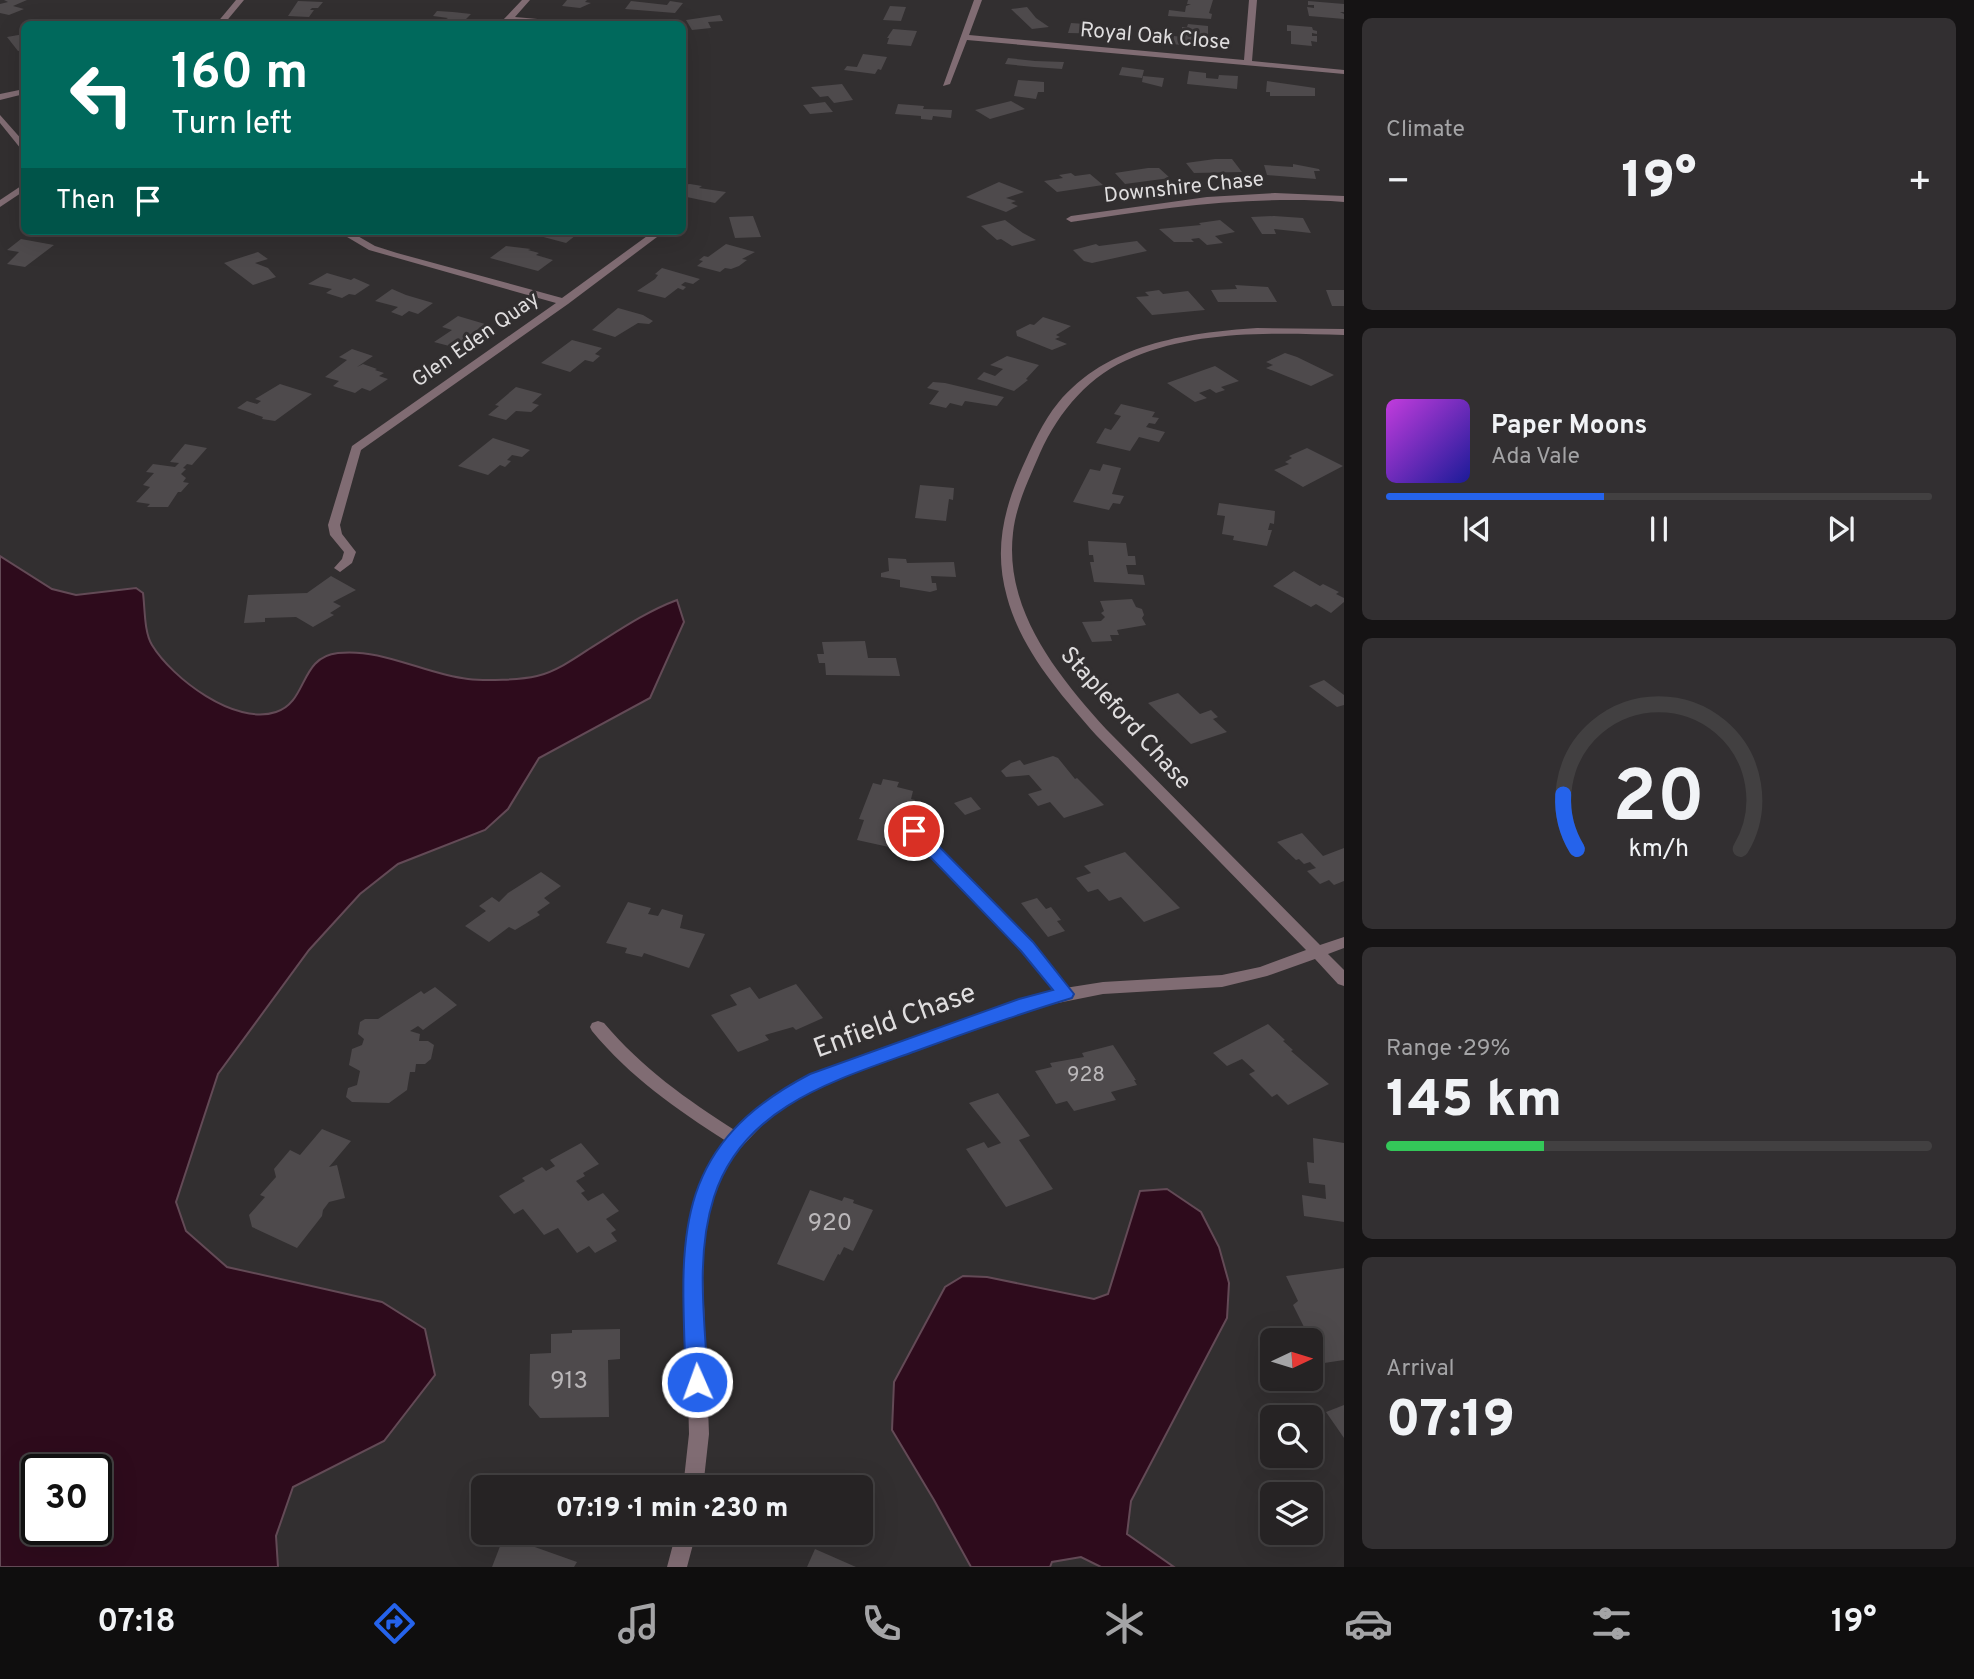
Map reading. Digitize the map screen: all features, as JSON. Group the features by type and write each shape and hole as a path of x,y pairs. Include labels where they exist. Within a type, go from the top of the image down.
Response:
{"street":[{"path":"222,21 240,0"},
{"path":"507,21 526,0"},
{"path":"946,84 978,0"},
{"path":"1248,63 1253,0"},
{"name":"Royal Oak Close","path":"964,37 1344,72"},
{"path":"0,97 21,93"},
{"path":"0,118 21,143"},
{"path":"0,204 21,189"},
{"name":"Downshire Chase","path":"1070,219 1232,196 1294,195 1344,199"},
{"name":"Glen Eden Quay","path":"349,235 372,248 394,255 564,302"},
{"path":"564,302 655,235"},
{"name":"Glen Eden Quay","path":"340,568 348,560 350,552 336,535 334,525 356,448 564,302"},
{"name":"Stapleford Chase","path":"1344,332 1243,331 1189,337 1135,352 1090,375 1063,402 1044,432 1016,496 1008,527 1006,559 1010,589 1021,620 1055,678 1100,730 1344,980"},
{"name":"Enfield Chase","path":"695,1475 699,1435 693,1276 695,1240 704,1197 716,1168 755,1118 784,1096 816,1079 1026,1004 1103,988 1222,981 1262,972 1344,942"},
{"path":"598,1027 622,1057 652,1085 736,1139"},
{"path":"677,1567 682,1545"}],"lane":[{"path":"914,831 1027,947 1065,994"}],"shaded area":[{"path":"0,556 52,589 76,595 136,588 143,593 149,640 161,658 206,696 242,712 260,714 276,712 286,707 294,699 316,662 325,656 338,653 371,654 468,679 503,680 544,674 571,661 643,616 677,600 684,622 650,698 539,758 508,809 485,830 398,864 360,894 309,950 218,1074 176,1202 186,1231 227,1267 382,1302 425,1329 435,1375 384,1441 293,1487 276,1536 278,1567 0,1567"},
{"path":"1167,1189 1201,1212 1219,1247 1229,1283 1227,1318 1131,1501 1127,1534 1174,1567 1101,1567 1081,1557 1052,1562 1050,1567 971,1567 892,1430 894,1382 945,1287 963,1276 987,1277 1094,1299 1108,1294 1140,1191"}],"building":[{"path":"4,0 27,0 13,6 24,9 9,15 0,13 0,4 8,2"},
{"path":"567,0 587,0 585,2 591,3 580,8 562,6"},
{"path":"1188,0 1213,0 1209,13 1212,14 1211,19 1168,16 1169,10 1185,12 1186,6 1191,4 1187,4"},
{"path":"298,1 323,2 318,8 310,10 314,10 309,17 288,16"},
{"path":"631,1 667,5 670,1 683,3 675,13 625,9"},
{"path":"1308,1 1344,4 1344,12 1340,12 1344,14 1344,19 1309,16 1307,7 1314,8 1314,5 1308,5"},
{"path":"890,6 906,7 901,21 883,20"},
{"path":"1027,7 1049,27 1032,29 1011,9"},
{"path":"437,11 471,14 464,21 442,21 448,18 433,16"},
{"path":"720,15 723,21 708,22 711,28 692,30 686,20"},
{"path":"1071,23 1115,29 1114,34 1068,33"},
{"path":"1188,24 1208,26 1208,39 1205,39 1205,42 1192,41 1191,46 1172,44 1174,36 1182,37 1182,27 1187,27"},
{"path":"1287,25 1312,27 1317,31 1317,34 1312,33 1312,36 1317,36 1317,42 1311,41 1312,46 1291,44 1291,31 1287,31"},
{"path":"893,29 917,31 911,46 887,44 887,38"},
{"path":"21,35 21,50 18,51 7,37"},
{"path":"863,54 887,57 881,70 878,69 875,74 844,70 847,66 857,67"},
{"path":"1008,58 1064,62 1062,69 1005,64"},
{"path":"1122,67 1144,70 1142,78 1119,75"},
{"path":"1189,71 1206,73 1206,78 1218,79 1219,75 1238,76 1237,89 1187,84"},
{"path":"1143,76 1164,78 1162,87 1142,82"},
{"path":"1018,80 1044,82 1044,92 1038,92 1036,99 1014,96"},
{"path":"1267,81 1315,88 1315,96 1270,96 1270,92 1266,92"},
{"path":"842,84 853,100 834,103 828,96 820,97 811,87"},
{"path":"1011,101 1025,109 990,119 975,110"},
{"path":"825,102 833,112 810,114 803,105"},
{"path":"898,104 924,106 923,109 952,110 951,118 933,116 932,120 921,119 921,116 895,114"},
{"path":"1232,159 1242,172 1194,173 1186,163"},
{"path":"1293,164 1320,171 1314,171 1316,179 1267,175 1264,165 1293,167"},
{"path":"1159,168 1170,178 1125,184 1115,173"},
{"path":"1071,173 1075,176 1090,174 1103,185 1057,192 1044,181 1063,178 1059,175"},
{"path":"999,182 1024,192 1006,198 1016,201 1011,203 1018,206 1006,212 966,197"},
{"path":"686,184 726,192 715,203 686,197"},
{"path":"753,216 761,237 735,238 729,217"},
{"path":"1251,217 1303,218 1311,233 1274,229 1276,234 1262,234"},
{"path":"1005,220 1036,240 1012,246 1001,239 997,240 981,226"},
{"path":"1220,220 1235,232 1215,236 1223,243 1207,245 1199,238 1191,239 1194,242 1174,242 1159,229 1201,225 1199,223"},
{"path":"536,235 576,235 566,243"},
{"path":"21,239 54,245 25,267 7,264 19,252 7,250"},
{"path":"1137,241 1147,251 1092,263 1084,261 1073,250 1096,244 1099,246"},
{"path":"726,244 755,252 742,259 747,260 739,266 725,268 720,272 697,266 704,256 708,257"},
{"path":"506,246 531,249 528,250 553,260 538,271 490,258"},
{"path":"258,252 268,259 255,263 268,268 276,277 253,285 224,263"},
{"path":"662,268 700,279 693,284 685,282 681,285 686,287 683,290 678,288 665,298 637,291 655,279 658,275 655,274"},
{"path":"327,273 351,280 354,278 370,285 355,295 349,294 342,298 326,293 332,289 308,284"},
{"path":"1235,285 1268,287 1277,302 1218,302 1211,290 1237,289"},
{"path":"392,289 433,303 418,314 409,311 402,316 391,312 398,307 375,301"},
{"path":"1159,290 1163,294 1188,291 1205,310 1152,315 1136,297 1149,296 1145,292"},
{"path":"1326,290 1344,290 1344,306 1332,306"},
{"path":"618,308 643,315 653,321 649,324 638,323 615,337 592,330"},
{"path":"458,316 485,324 453,347 434,342 452,330 442,327"},
{"path":"1043,317 1071,326 1056,335 1060,337 1055,339 1067,344 1052,350 1017,336 1016,331 1030,324 1034,325"},
{"path":"572,340 602,348 595,354 600,356 593,362 585,360 570,372 541,363"},
{"path":"352,349 373,356 357,367 363,364 377,369 375,370 384,373 379,376 388,379 370,391 362,388 355,393 333,386 339,381 325,377 347,360 339,357"},
{"path":"1285,353 1334,375 1311,386 1266,368 1273,365 1266,362"},
{"path":"1007,356 1039,365 1026,379 1028,380 1014,391 977,379 984,372 995,376 1003,369 990,365"},
{"path":"1215,366 1239,381 1221,387 1225,390 1216,393 1210,389 1199,393 1207,398 1195,402 1167,383"},
{"path":"933,382 1004,397 997,406 965,401 962,406 950,403 946,408 929,404 939,391 927,388"},
{"path":"280,384 312,394 275,421 262,419 263,417 237,408 247,401 257,404 261,401 255,399"},
{"path":"516,387 542,394 532,403 539,405 531,412 516,411 506,420 488,415 499,406 495,405"},
{"path":"1121,404 1155,412 1152,417 1159,418 1155,424 1149,423 1146,427 1165,432 1159,442 1139,437 1130,451 1096,443 1105,428 1111,430 1121,416 1114,414"},
{"path":"493,438 530,450 522,457 512,455 507,460 511,461 505,467 500,465 488,475 458,466"},
{"path":"185,444 207,448 192,465 187,464 183,468 186,469 181,474 186,478 183,482 189,483 178,492 168,507 147,507 150,504 136,502 150,487 143,485 154,473 146,472 153,464 175,467 179,463 170,462"},
{"path":"1307,448 1343,466 1303,487 1274,470 1289,464 1285,462 1292,458 1289,456"},
{"path":"1103,464 1121,468 1112,494 1124,496 1120,504 1113,503 1109,510 1073,502 1090,469 1100,471"},
{"path":"920,485 954,488 953,500 949,499 946,521 915,518"},
{"path":"1219,503 1275,511 1274,524 1270,523 1268,530 1272,530 1267,546 1233,540 1234,536 1222,534 1225,516 1217,515"},
{"path":"1088,541 1126,543 1128,556 1135,556 1136,565 1126,565 1128,574 1143,575 1145,585 1094,582 1090,562 1094,562 1093,555 1089,555"},
{"path":"888,558 906,559 907,563 954,562 956,577 931,576 937,590 930,592 900,587 900,580 881,577 881,573 889,571"},
{"path":"1294,571 1320,586 1323,584 1339,592 1336,594 1344,598 1344,602 1331,613 1316,604 1311,607 1273,586"},
{"path":"331,576 356,590 333,602 341,606 330,613 334,615 313,627 296,617 265,618 265,622 244,623 248,595 307,593"},
{"path":"1132,599 1136,607 1142,609 1142,618 1146,625 1117,630 1119,635 1110,635 1112,641 1092,642 1082,622 1101,621 1105,617 1101,613 1104,611 1100,601"},
{"path":"865,641 868,658 896,658 900,676 826,675 825,663 819,663 817,654 824,654 822,642"},
{"path":"1324,680 1344,695 1344,705 1337,707 1309,686"},
{"path":"1178,693 1200,714 1211,710 1218,717 1213,719 1227,732 1191,744 1148,703"},
{"path":"1053,756 1104,805 1064,818 1050,802 1038,806 1028,794 1042,790 1029,775 1006,777 1001,771 1020,760 1024,765"},
{"path":"883,779 899,782 897,787 913,791 911,799 915,800 909,815 914,816 911,826 906,825 898,849 857,840 864,820 859,819 873,783 881,785"},
{"path":"971,797 981,809 965,815 954,803"},
{"path":"1302,833 1323,856 1344,848 1344,881 1334,885 1329,880 1320,884 1307,871 1316,868 1310,862 1304,864 1299,859 1296,860 1277,842"},
{"path":"1125,852 1180,908 1144,922 1121,897 1109,901 1098,889 1088,892 1076,878 1091,873 1084,866"},
{"path":"541,872 561,886 544,898 550,903 537,912 540,915 515,930 509,927 489,942 465,926 486,911 479,906 492,897 499,902"},
{"path":"1037,898 1046,909 1051,907 1065,931 1048,937 1021,903"},
{"path":"628,902 651,908 648,914 658,916 662,909 683,915 680,928 705,934 689,968 644,953 642,957 625,953 627,948 606,943"},
{"path":"796,984 823,1018 796,1030 793,1027 765,1035 769,1040 738,1052 711,1015 737,1005 730,995 750,987 759,999"},
{"path":"435,987 457,1005 423,1030 418,1026 410,1031 420,1034 419,1041 428,1041 434,1045 431,1059 425,1064 416,1064 415,1072 410,1072 407,1090 389,1103 352,1102 346,1097 348,1088 357,1085 360,1071 349,1065 352,1049 362,1045 364,1039 358,1034 360,1022 365,1019 378,1019 421,991 424,994"},
{"path":"1268,1024 1285,1040 1283,1041 1293,1050 1291,1051 1329,1084 1288,1105 1277,1094 1272,1097 1249,1074 1255,1071 1242,1059 1227,1066 1213,1053"},
{"path":"1113,1045 1137,1085 1111,1092 1116,1100 1074,1111 1067,1101 1056,1104 1035,1071 1052,1067 1050,1063 1084,1057 1082,1053"},
{"path":"998,1093 1030,1136 1019,1140 1053,1189 1006,1207 966,1149 984,1142 988,1148 1001,1143 969,1103"},
{"path":"322,1129 351,1141 329,1167 337,1165 345,1198 329,1202 322,1216 297,1248 252,1227 249,1215 265,1197 260,1195 276,1177 274,1169 290,1150 300,1155"},
{"path":"1313,1138 1344,1143 1344,1222 1304,1216 1302,1195 1326,1199 1325,1185 1309,1183 1307,1162 1314,1163"},
{"path":"581,1143 599,1164 583,1173 585,1176 576,1181 585,1191 581,1193 588,1201 603,1193 619,1211 606,1219 616,1230 611,1233 617,1241 595,1253 589,1246 577,1253 558,1228 544,1235 523,1209 514,1214 499,1196 525,1181 522,1178 542,1167 546,1171 555,1166 550,1160"},
{"path":"810,1190 842,1201 844,1197 854,1200 853,1203 873,1210 853,1251 844,1247 824,1281 777,1264"},
{"path":"1344,1268 1344,1360 1323,1363 1323,1328 1304,1328 1293,1305 1298,1301 1286,1276"},
{"path":"620,1329 620,1359 608,1360 609,1417 540,1418 529,1405 530,1354 551,1353 551,1334 572,1333 572,1330"},
{"path":"1344,1405 1344,1438 1326,1412"},
{"path":"501,1545 529,1545 577,1562 574,1567 492,1567"},
{"path":"815,1549 856,1567 807,1567"}],"route":[{"path":"697,1382 693,1276 695,1240 704,1197 716,1168 755,1118 784,1096 816,1079 1026,1004 1065,994 1027,947 914,831"}]}
